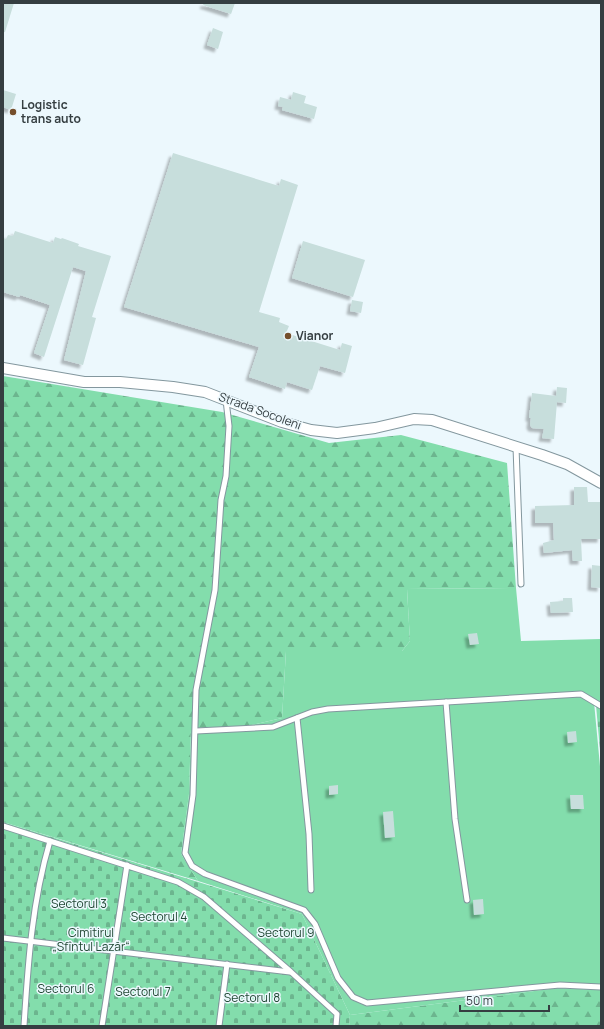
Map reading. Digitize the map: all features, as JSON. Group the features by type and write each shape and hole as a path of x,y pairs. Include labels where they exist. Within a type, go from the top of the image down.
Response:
{"street":[{"name":"Strada Socoleni","path":"3,368 84,382 120,382 184,388 205,392 282,422 311,430 337,433 375,428 414,419 432,420 567,464 601,483"}],"lane":[{"path":"226,399 229,426 216,583 196,690 193,795 185,853 192,866 206,874 304,910 315,924 338,978 353,997 367,1003 560,985 601,987"},
{"path":"516,447 521,584"},
{"path":"196,731 273,727 312,712 328,708 581,694 601,706"},
{"path":"446,702 455,819 467,900"},
{"path":"297,718 309,834 311,890"},
{"path":"3,826 126,864 178,882 197,892 291,972 337,1014 336,1026"},
{"path":"24,1026 29,941 44,860 50,841"},
{"path":"102,1026 126,864"},
{"path":"3,938 291,972"},
{"path":"219,1026 227,964"}],"green space":[{"path":"3,376 222,412 329,443 401,435 507,463 516,588 407,589 410,641 402,651 286,651 282,718 247,726 191,729 189,794 181,854 198,881 3,822"},
{"path":"516,588 521,641 601,639 601,702 594,702 601,777 601,990 557,988 350,1015 302,914 198,881 181,854 189,794 191,729 247,726 282,718 286,651 402,651 410,641 407,589"},
{"path":"596,705 601,705 601,762"},
{"name":"Cimitirul „Sfîntul Lazăr“","path":"3,822 302,914 350,1015 349,1026 3,1026"},
{"path":"557,988 601,990 601,1026 349,1026 350,1015"}],"building":[{"path":"3,3 14,3 5,32 3,32"},
{"path":"204,3 235,3 231,14 203,5"},
{"path":"213,28 223,32 218,49 207,45"},
{"path":"3,90 16,94 11,110 3,107"},
{"path":"293,92 306,96 304,103 317,107 314,119 282,110 283,107 278,106 280,97 291,100"},
{"path":"173,153 279,186 281,179 298,185 259,312 280,318 279,322 289,326 286,333 340,350 342,343 352,346 345,373 320,366 312,390 287,382 285,389 249,377 259,347 124,307"},
{"path":"15,231 53,243 55,237 62,238 79,244 78,246 111,256 92,317 96,318 83,365 64,360 86,271 73,267 44,357 34,353 50,305 20,295 19,297 3,292 3,238 6,239 8,235 13,236"},
{"path":"303,241 365,260 353,297 292,278"},
{"path":"352,300 363,302 361,313 350,311"},
{"path":"557,387 567,388 566,403 557,402 554,439 542,438 544,429 532,428 530,425 531,418 529,418 532,393 556,396"},
{"path":"574,487 587,487 588,502 601,502 601,539 581,539 582,561 573,561 572,550 544,553 543,543 554,540 553,523 535,523 535,506 574,505"},
{"path":"592,565 601,566 601,588 591,587"},
{"path":"563,598 572,598 573,612 551,613 550,602 563,601"},
{"path":"477,633 479,644 470,645 468,634"},
{"path":"576,731 577,742 568,743 567,732"},
{"path":"338,785 338,794 329,795 329,786"},
{"path":"570,795 583,795 584,809 571,809"},
{"path":"393,811 395,837 385,838 383,812"},
{"path":"483,899 484,914 474,915 473,900"}],"place":[{"name":"Logistic trans auto","path":"13,112"},
{"name":"Vianor","path":"288,336"}],"park label":[{"name":"Sectorul 3","path":"79,904"},
{"name":"Sectorul 4","path":"159,917"},
{"name":"Sectorul 9","path":"286,933"},
{"name":"Sectorul 6","path":"66,989"},
{"name":"Sectorul 7","path":"143,992"},
{"name":"Sectorul 8","path":"252,998"}]}
